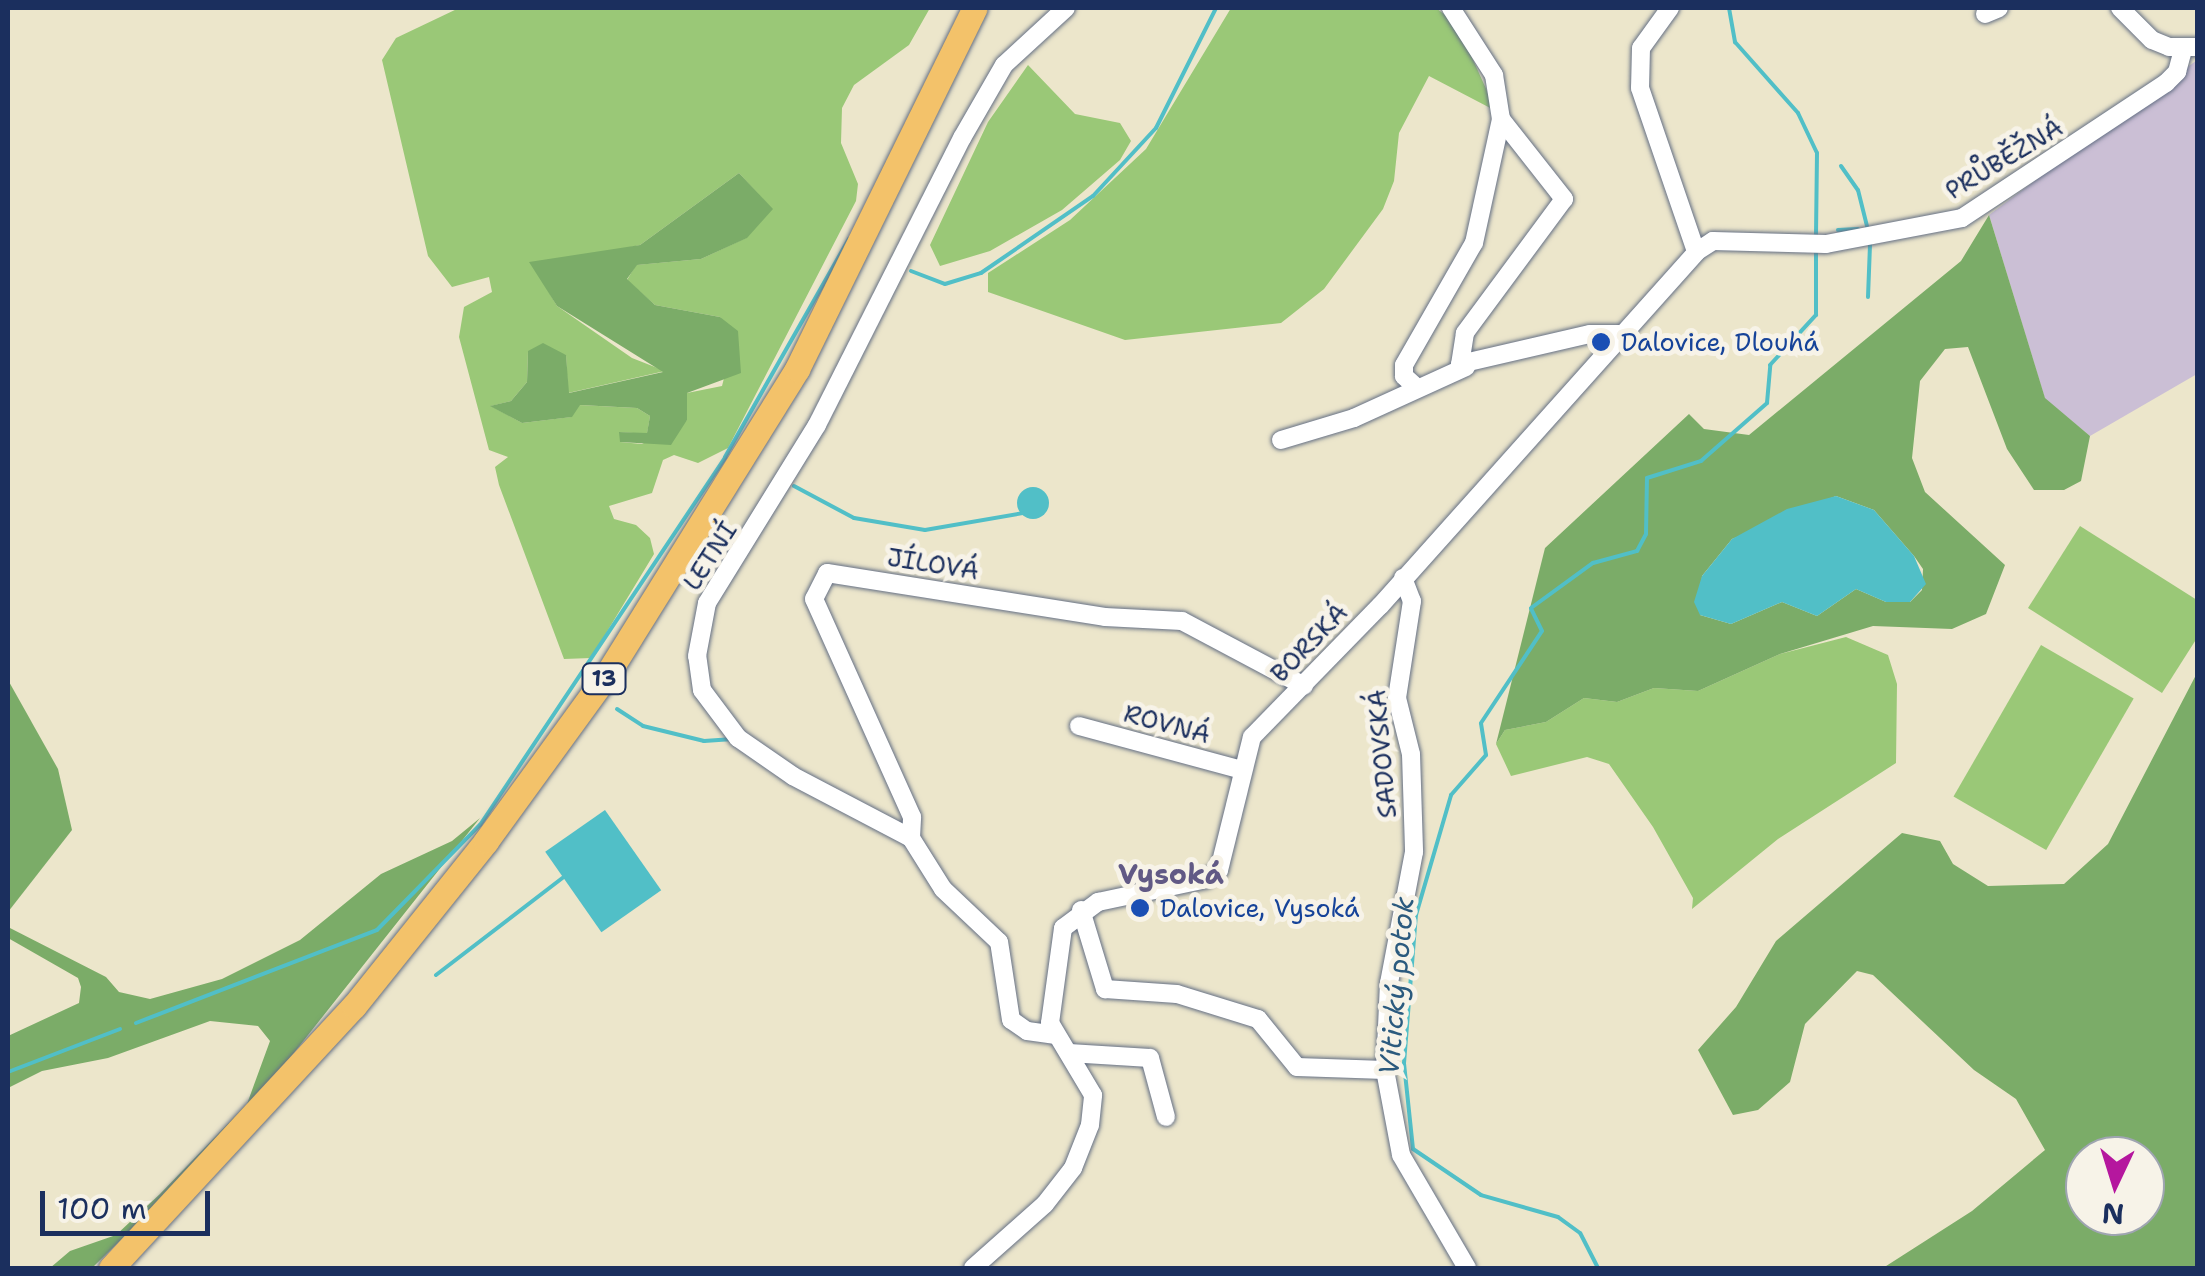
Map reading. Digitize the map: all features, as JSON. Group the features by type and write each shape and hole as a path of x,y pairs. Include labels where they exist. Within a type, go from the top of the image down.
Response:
{"highway":[{"name":"13","path":"112,1268 354,1006 486,841 606,676 798,369 975,8"},
{"name":"13","path":"136,1268 370,1015 500,852 620,685 812,376 994,8"}],"street":[{"name":"LETNÍ","path":"1056,1035 1027,1031 1012,1020 999,942 944,889 911,838 793,776 738,738 702,690 699,622 862,344 1004,65 1066,8"},
{"path":"1414,386 1404,376 1404,365 1474,242 1501,119 1494,75 1451,8"},
{"path":"1670,8 1642,48 1640,88 1696,252"},
{"path":"2120,8 2152,40 2190,48"},
{"name":"PRŮBĚŽNÁ","path":"1696,252 1713,241 1826,244 1962,218 2166,84 2190,48"},
{"path":"1466,367 1457,357 1466,332 1564,206 1501,119"},
{"name":"BORSKÁ","path":"1081,910 1206,879 1219,870 1252,737 1403,578 1696,252"},
{"path":"1281,440 1354,418 1414,386 1466,367 1590,334 1624,334"},
{"name":"JÍLOVÁ","path":"911,838 912,818 814,600 827,573 1105,617 1182,621 1304,686"},
{"name":"SADOVSKÁ","path":"1403,578 1412,601 1398,698 1411,754 1414,852 1389,983 1386,1070 1401,1155 1468,1268"},
{"name":"ROVNÁ","path":"1079,726 1242,770"},
{"path":"974,1268 1045,1204 1073,1168 1090,1125 1093,1095 1050,1023 1054,967 1063,928 1081,910 1105,989 1177,994 1258,1019 1297,1067 1386,1070"},
{"path":"1069,1052 1150,1058 1166,1117"}],"shaded area":[{"path":"2197,60 2197,374 2090,436 2045,399 1989,215"}],"green space":[{"path":"459,8 930,8 909,45 854,85 842,108 841,143 858,184 856,201 728,448 698,463 674,455 663,460 652,493 609,506 614,519 636,525 650,538 654,554 591,658 564,659 499,485 495,467 508,457 489,450 459,337 464,307 492,292 489,277 452,287 428,256 382,60 396,38","holes":["739,173 772,209 746,238 701,259 636,265 627,280 655,305 720,317 734,339 722,386 687,393 687,420 642,444 620,442 620,432 647,434 650,416 637,408 579,405 571,417 522,423 491,406 511,401 527,382 528,351 566,355 568,393 665,371 632,358 557,306 544,284 600,254 640,245"]},
{"path":"1231,8 1436,8 1457,24 1496,111 1429,76 1399,133 1394,181 1383,209 1324,289 1281,323 1125,340 988,292 988,273 1070,220 1146,149"},
{"path":"1028,65 1075,114 1120,123 1131,141 1120,160 1062,210 990,251 940,266 930,245 988,122"},
{"path":"739,173 773,209 747,238 701,259 637,265 627,279 655,305 720,317 738,331 741,373 687,393 687,420 671,445 620,442 619,432 647,433 650,416 637,408 580,405 572,417 522,423 490,406 511,401 527,382 528,351 543,343 566,355 569,393 663,372 557,306 529,262 640,245"},
{"path":"1989,215 2045,398 2090,436 2081,481 2064,490 2034,490 2007,449 1968,347 1945,349 1920,381 1912,458 1925,492 2005,565 1986,614 1952,629 1873,626 1780,654 1698,691 1654,688 1617,702 1584,698 1546,722 1505,730 1496,744 1545,548 1689,414 1704,429 1749,435 1961,261","holes":["1836,496 1874,510 1923,569 1922,590 1910,602 1886,602 1856,589 1817,616 1782,602 1731,624 1700,615 1702,576 1732,539"]},
{"path":"2080,526 2197,600 2197,638 2162,693 2028,608"},
{"path":"1846,637 1888,655 1897,684 1896,763 1778,839 1692,909 1693,898 1653,827 1609,764 1587,757 1511,776 1496,744 1505,730 1546,722 1584,698 1617,702 1654,688 1698,691 1780,654"},
{"path":"2041,645 2134,698 2046,850 1954,797"},
{"path":"2197,673 2197,1268 1883,1268 1972,1211 2045,1150 2016,1099 1974,1070 1873,975 1857,971 1805,1024 1790,1082 1758,1110 1733,1115 1698,1050 1736,1007 1776,941 1902,833 1940,841 1953,864 1988,886 2064,884 2108,844"},
{"path":"8,680 58,769 72,830 8,912"},
{"path":"480,818 232,1131 92,1268 50,1268 70,1251 116,1235 160,1194 247,1104 270,1041 258,1026 210,1021 108,1058 42,1071 8,1088 8,1036 79,1003 81,987 78,978 8,938 8,927 106,977 119,992 150,999 222,979 300,940 381,874 452,841"}],"water":[{"path":"1033,487 1044,492 1049,503 1044,514 1033,519 1022,514 1017,503 1022,492"},
{"path":"1836,496 1874,510 1914,556 1926,584 1910,602 1886,602 1856,589 1817,616 1782,602 1731,624 1700,615 1694,602 1702,576 1732,539 1787,509"},
{"path":"605,810 661,890 601,932 545,852"}],"waterway":[{"path":"911,271 945,284 981,273 1093,196 1156,128 1216,8"},
{"name":"Vitický potok","path":"1729,8 1735,42 1798,113 1817,153 1816,237"},
{"path":"1841,166 1858,190 1867,227"},
{"path":"1838,230 1858,229"},
{"path":"136,1023 377,930 480,825 725,457 849,239"},
{"path":"1868,297 1870,244"},
{"name":"Vitický potok","path":"1598,1268 1580,1233 1558,1217 1481,1195 1413,1149 1404,1063 1416,915 1451,795 1486,755 1481,723 1542,631 1531,608 1593,563 1637,551 1646,534 1647,478 1701,461 1767,403 1770,365 1816,315 1816,251"},
{"path":"794,486 854,518 925,530 1023,513"},
{"path":"617,709 643,726 704,741 733,739"},
{"path":"436,975 565,876"},
{"path":"8,1072 120,1029"}],"place":[{"name":"Dalovice, Dlouhá","path":"1601,342"},
{"name":"Dalovice, Vysoká","path":"1140,908"}],"district":[{"name":"Vysoká","path":"1171,874"}]}
